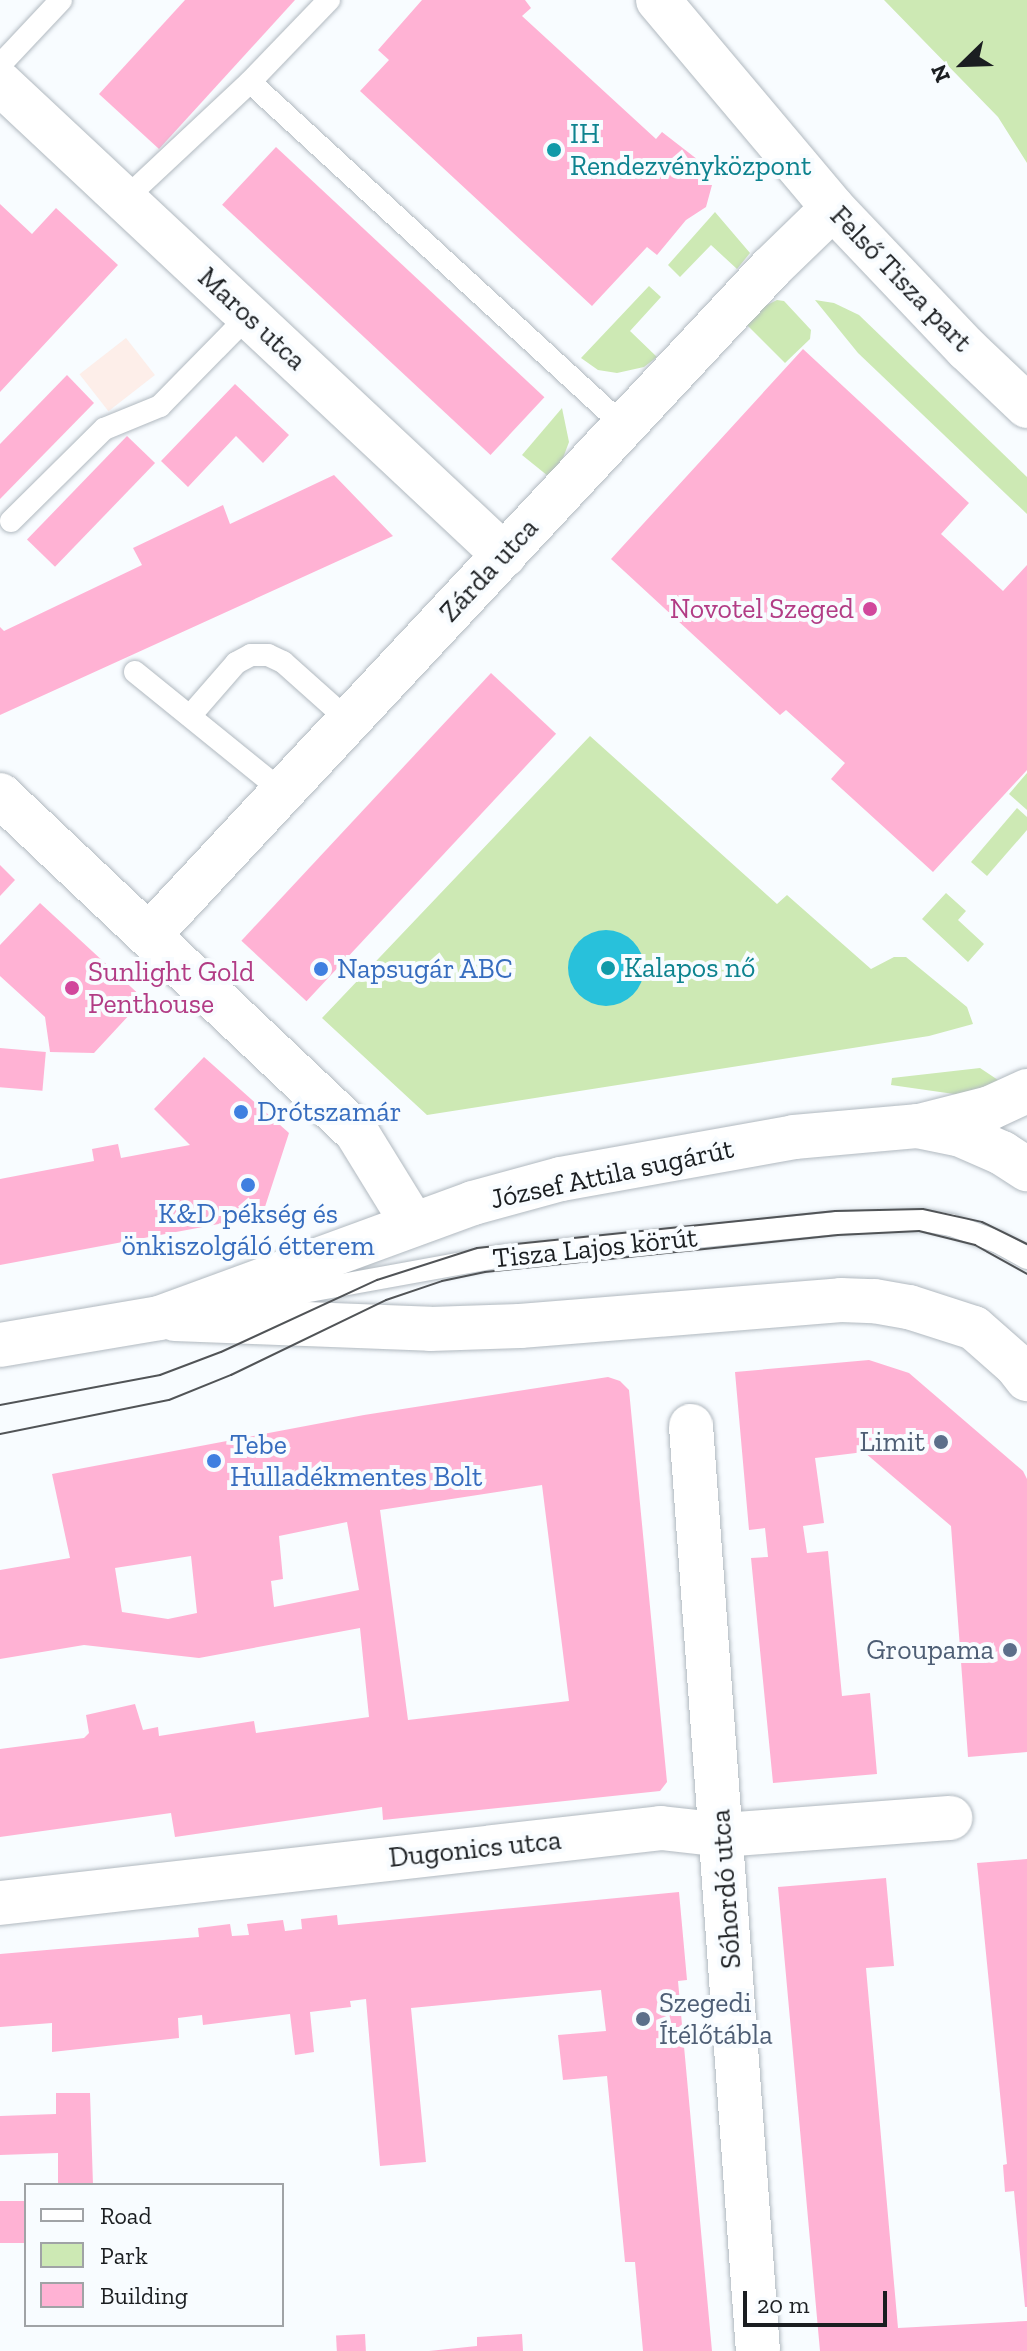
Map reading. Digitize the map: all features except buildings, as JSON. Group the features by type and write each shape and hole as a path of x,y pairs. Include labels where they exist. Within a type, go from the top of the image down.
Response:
{"street":[{"name":"Felső Tisza part","path":"658,0 833,208 967,349 1027,406"},
{"name":"Maros utca","path":"0,83 504,555"},
{"name":"Zárda utca","path":"149,935 624,426 833,208"},
{"path":"0,795 357,1133 413,1224"},
{"path":"917,1126 990,1108 1027,1091"},
{"name":"József Attila sugárút","path":"0,1345 159,1318 473,1203 561,1179 794,1137 917,1126 961,1135 1002,1153 1027,1169"},
{"name":"József Attila sugárút","path":"159,1318 430,1329 520,1326 841,1300 909,1307 974,1328 1016,1365 1027,1379"},
{"path":"974,1328 1003,1341 1027,1345"},
{"name":"Sóhordó utca","path":"691,1426 758,2351"},
{"name":"Dugonics utca","path":"0,1903 661,1828 723,1835 950,1818"}],"lane":[{"path":"0,65 61,0"},
{"path":"125,199 250,82 329,0"},
{"path":"250,82 624,426"},
{"path":"11,521 104,429 160,406 248,316"},
{"path":"190,716 236,663 251,655 268,655 283,662 349,721"},
{"path":"135,672 283,792"},
{"name":"Tisza Lajos körút","path":"159,1318 501,1256 836,1223 922,1220 951,1225 998,1242 1027,1258"}],"shaded area":[{"path":"126,338 155,375 108,411 80,374"}],"green space":[{"path":"884,0 1027,0 1027,163 998,117"},
{"path":"715,212 750,253 737,269 711,245 680,277 668,265"},
{"path":"649,286 661,297 630,331 657,357 644,367 617,373 598,370 581,358"},
{"path":"777,300 784,301 811,330 810,339 785,363 746,324 765,306"},
{"path":"815,300 834,303 859,315 1027,477 1027,514 858,353"},
{"path":"562,408 569,442 563,458 548,476 522,455"},
{"path":"590,736 777,904 787,895 871,969 894,957 906,957 967,1007 973,1024 929,1036 427,1115 322,1018"},
{"path":"1027,773 1027,810 1009,794"},
{"path":"1017,808 1027,817 1027,830 987,876 971,862"},
{"path":"946,893 966,911 958,920 984,944 968,962 922,919"},
{"path":"980,1068 1004,1084 961,1095 891,1085 892,1078"}],"water":[{"path":"606,930 621,933 633,941 641,953 644,968 641,983 633,995 621,1003 606,1006 591,1003 579,995 571,983 568,968 571,953 579,941 591,933"}],"tram line":[{"path":"0,1405 160,1375 221,1352 377,1280 477,1248 835,1211 923,1209 982,1222 1027,1244"},
{"path":"0,1434 169,1400 231,1375 386,1300 442,1281 485,1272 838,1235 919,1231 975,1245 1027,1274"}],"place":[{"name":"IH Rendezvényközpont","path":"554,150"},
{"name":"Novotel Szeged","path":"870,609"},
{"name":"Kalapos nő","path":"608,968"},
{"name":"Napsugár ABC","path":"321,969"},
{"name":"Sunlight Gold Penthouse","path":"72,988"},
{"name":"Drótszamár","path":"241,1112"},
{"name":"K&D pékség és önkiszolgáló étterem","path":"248,1185"},
{"name":"Limit","path":"941,1442"},
{"name":"Tebe Hulladékmentes Bolt","path":"214,1461"},
{"name":"Groupama","path":"1010,1650"},
{"name":"Szegedi Ítélőtábla","path":"643,2019"}]}
